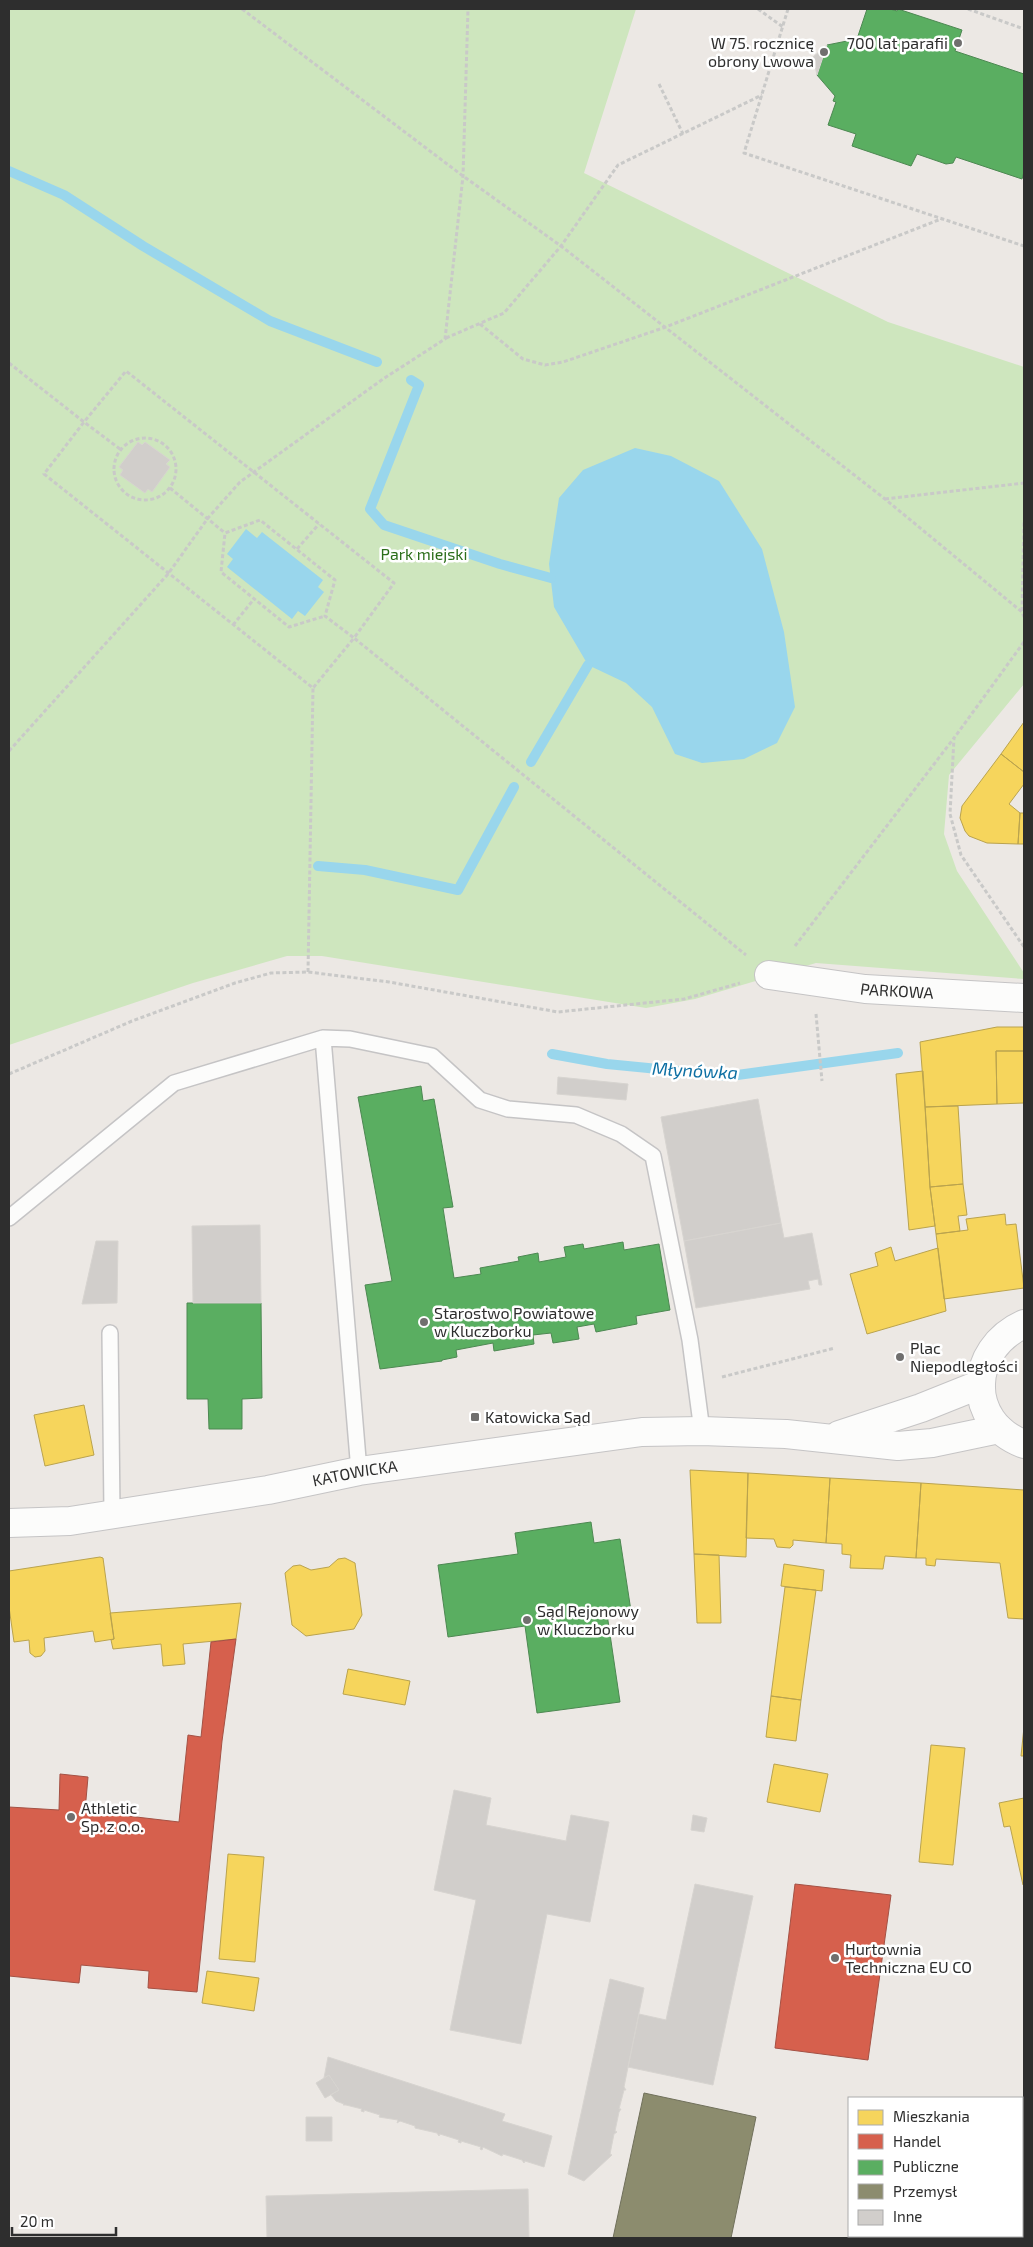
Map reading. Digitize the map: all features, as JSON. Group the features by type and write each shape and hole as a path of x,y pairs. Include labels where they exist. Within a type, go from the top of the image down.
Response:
{"main road":[{"name":"PARKOWA","path":"769,975 865,989 1024,998"},
{"path":"1024,1324 1010,1330 994,1344 984,1363 981,1384 983,1400 989,1415 999,1429 1013,1440 1024,1444"},
{"path":"830,1438 921,1408 981,1384"},
{"path":"702,1431 786,1434 898,1446 932,1442 999,1429"},
{"name":"KATOWICKA","path":"9,1523 70,1521 268,1490 359,1471 642,1432 702,1431"}],"lane":[{"path":"323,1038 359,1471"},
{"path":"9,1218 174,1083 323,1038 350,1039 432,1056 480,1100 508,1109 576,1116 621,1134 653,1156 690,1340 702,1431"},
{"path":"110,1333 112,1513"}],"path":[{"path":"242,9 462,176 561,246 663,328 885,499 1022,612"},
{"path":"446,339 462,176 468,9"},
{"path":"758,9 783,27"},
{"path":"788,9 744,153 1024,246"},
{"path":"968,9 1024,29"},
{"path":"659,84 682,134"},
{"path":"9,751 168,574 208,518 240,482 383,378 446,339 504,313 561,246 618,165 762,95"},
{"path":"480,324 523,359 545,365 582,357 663,328 941,219"},
{"path":"9,363 120,449"},
{"path":"308,972 313,688 354,638 394,583 126,371 44,474 313,688"},
{"path":"139,437 151,437 162,442 170,450 176,462 176,476 170,488 159,497 146,500 133,498 123,491 116,482 114,471 115,459 120,449 129,441 139,437"},
{"path":"885,499 1024,483"},
{"path":"170,488 225,533"},
{"path":"225,533 260,520 335,580 325,616"},
{"path":"1024,522 1022,612 1024,617"},
{"path":"297,549 319,524"},
{"path":"225,533 221,572 254,600 289,627 325,616"},
{"path":"233,624 254,600"},
{"path":"325,616 769,975"},
{"path":"9,1074 132,1021 235,983 271,974 308,972 389,982 558,1012 684,1000 769,975 797,945 954,738 1024,642"},
{"path":"954,738 950,814 961,855 1024,947"},
{"path":"813,981 822,1081"},
{"path":"696,1383 835,1348"}],"green space":[{"name":"Park miejski","path":"9,9 636,9 584,173 888,322 1024,367 1024,684 949,775 944,834 957,871 1024,973 1024,979 816,963 695,999 646,1008 322,956 287,956 193,983 9,1045"}],"water":[{"path":"635,448 671,456 719,481 762,549 784,632 795,707 777,743 744,759 702,763 675,754 652,707 626,683 588,665 554,607 549,564 559,498 583,470"},
{"path":"246,529 257,538 262,532 323,580 318,587 324,592 305,616 298,611 292,619 227,567 233,559 227,554"}],"building: Mieszkania":[{"path":"1024,722 1024,772 1001,754"},
{"path":"1001,754 1024,772 1024,784 1009,804 1020,813 1018,844 987,843 969,836 960,818 962,806"},
{"path":"1020,813 1024,813 1024,844 1018,844"},
{"path":"997,1027 1024,1027 1024,1051 996,1051 997,1104 925,1107 920,1042"},
{"path":"996,1051 1024,1051 1024,1103 997,1104"},
{"path":"923,1071 930,1187 935,1226 909,1230 896,1074"},
{"path":"958,1106 963,1184 930,1187 925,1107"},
{"path":"963,1184 967,1215 958,1216 960,1231 936,1234 930,1187"},
{"path":"1005,1214 1006,1225 1016,1224 1024,1288 944,1299 936,1234 968,1230 966,1219"},
{"path":"891,1247 895,1261 938,1248 946,1311 867,1334 850,1274 878,1266 875,1253"},
{"path":"84,1405 94,1455 45,1466 34,1415"},
{"path":"690,1470 748,1473 746,1557 694,1554"},
{"path":"748,1473 830,1478 826,1543 793,1540 793,1545 790,1548 777,1547 774,1539 746,1538"},
{"path":"830,1478 921,1483 916,1558 885,1556 883,1569 850,1568 851,1555 842,1554 842,1544 826,1543"},
{"path":"921,1483 1024,1490 1024,1619 1008,1618 1000,1563 936,1559 935,1566 926,1565 926,1558 916,1558"},
{"path":"694,1554 719,1555 721,1623 697,1623"},
{"path":"103,1558 114,1639 95,1642 93,1631 44,1638 45,1651 41,1656 35,1657 30,1653 29,1640 14,1642 9,1607 9,1571"},
{"path":"345,1558 355,1563 362,1615 354,1629 306,1636 292,1625 285,1573 293,1566 300,1565 311,1570 329,1567 338,1559"},
{"path":"784,1564 824,1570 822,1591 781,1586"},
{"path":"785,1587 816,1590 801,1700 771,1696"},
{"path":"241,1603 236,1639 183,1644 185,1664 163,1666 161,1644 113,1649 111,1640 114,1639 110,1613"},
{"path":"348,1669 410,1681 405,1705 343,1694"},
{"path":"771,1696 801,1700 796,1741 766,1737"},
{"path":"1024,1727 1024,1756 1021,1756"},
{"path":"931,1745 965,1748 953,1865 919,1862"},
{"path":"774,1764 828,1774 820,1812 767,1802"},
{"path":"1024,1798 1023,1885 1010,1826 1004,1827 999,1803"},
{"path":"228,1854 264,1857 255,1962 219,1959"},
{"path":"207,1971 259,1978 254,2011 202,2003"},
{"path":"1024,2123 1024,2238 973,2238 1023,2237"}],"building: Handel":[{"name":"Athletic Sp. z o.o.","path":"236,1639 222,1741 197,1992 148,1988 149,1971 81,1965 79,1983 9,1976 9,1807 59,1810 60,1774 88,1777 85,1811 179,1822 188,1735 201,1737 211,1642"},
{"path":"795,1884 891,1895 868,2060 775,2048"}],"building: Publiczne":[{"path":"867,9 890,9 897,11 898,9 962,30 955,51 1024,74 1024,172 1022,179 956,157 953,163 946,164 917,154 911,166 852,146 856,134 828,125 836,102 833,101 835,96 817,75 827,45 857,39"},
{"path":"421,1086 423,1101 434,1099 453,1207 443,1208 454,1278 481,1274 480,1268 519,1261 518,1257 538,1253 539,1262 566,1257 564,1247 583,1244 584,1249 623,1242 624,1250 659,1244 670,1310 636,1316 637,1324 596,1332 594,1324 577,1327 579,1339 553,1343 551,1333 533,1335 534,1344 494,1351 493,1343 456,1350 457,1357 442,1361 380,1369 365,1285 392,1281 358,1097"},
{"path":"187,1303 261,1303 262,1398 242,1399 242,1429 209,1429 208,1399 187,1399"},
{"name":"Sąd Rejonowy w Kluczborku","path":"591,1522 594,1543 620,1539 631,1611 607,1614 620,1702 537,1713 525,1626 448,1637 438,1565 518,1554 515,1533"}],"building: Przemysł":[{"path":"644,2093 756,2117 731,2238 613,2238"}],"building: Inne":[{"path":"827,45 817,75 813,57"},
{"path":"138,442 142,445 145,442 170,460 166,464 170,467 152,492 148,489 145,493 120,475 123,470 119,467"},
{"path":"558,1077 628,1084 626,1100 557,1094"},
{"path":"758,1099 781,1223 684,1241 661,1117"},
{"path":"781,1223 784,1238 812,1233 822,1285 819,1285 818,1279 808,1281 810,1289 696,1308 684,1241"},
{"path":"260,1225 261,1303 193,1303 192,1226"},
{"path":"96,1241 118,1241 117,1303 82,1304"},
{"path":"454,1790 491,1798 486,1825 566,1841 571,1815 609,1822 590,1922 547,1914 521,2044 450,2030 476,1900 434,1890"},
{"path":"693,1815 707,1818 704,1832 691,1830"},
{"path":"695,1884 753,1896 713,2085 628,2067 639,2014 666,2020"},
{"path":"610,1979 644,1988 624,2087 626,2090 624,2090 619,2109 621,2109 615,2131 617,2132 614,2134 610,2154 612,2155 584,2181 568,2174"},
{"path":"328,2057 505,2114 502,2121 552,2136 544,2167 525,2161 524,2163 522,2160 503,2154 502,2156 483,2147 482,2150 480,2149 481,2147 461,2141 461,2143 458,2142 459,2140 440,2134 439,2136 437,2133 415,2128 415,2126 400,2121 397,2123 398,2120 379,2117 380,2115 343,2105 331,2095 339,2090 329,2075 324,2078"},
{"path":"329,2075 339,2090 325,2098 316,2083"},
{"path":"306,2117 332,2117 332,2141 306,2141"},
{"path":"528,2189 529,2238 267,2238 266,2196"}],"waterway":[{"path":"9,171 64,195 143,246 270,321 377,362"},
{"path":"411,380 419,385 370,509 384,525 500,564 551,578"},
{"path":"531,762 588,665"},
{"path":"318,866 365,870 458,890 514,787"},
{"name":"Młynówka","path":"552,1054 607,1064 730,1076 898,1053"}],"place":[{"name":"700 lat parafii","path":"958,43"},
{"name":"W 75. rocznicę obrony Lwowa","path":"824,52"},
{"name":"Starostwo Powiatowe w Kluczborku","path":"424,1322"},
{"name":"Plac Niepodległości","path":"900,1357"},
{"name":"Katowicka Sąd","path":"475,1417"},
{"name":"Sąd Rejonowy w Kluczborku","path":"527,1620"},
{"name":"Athletic Sp. z o.o.","path":"71,1817"},
{"name":"Hurtownia Techniczna EU CO","path":"835,1958"}]}
